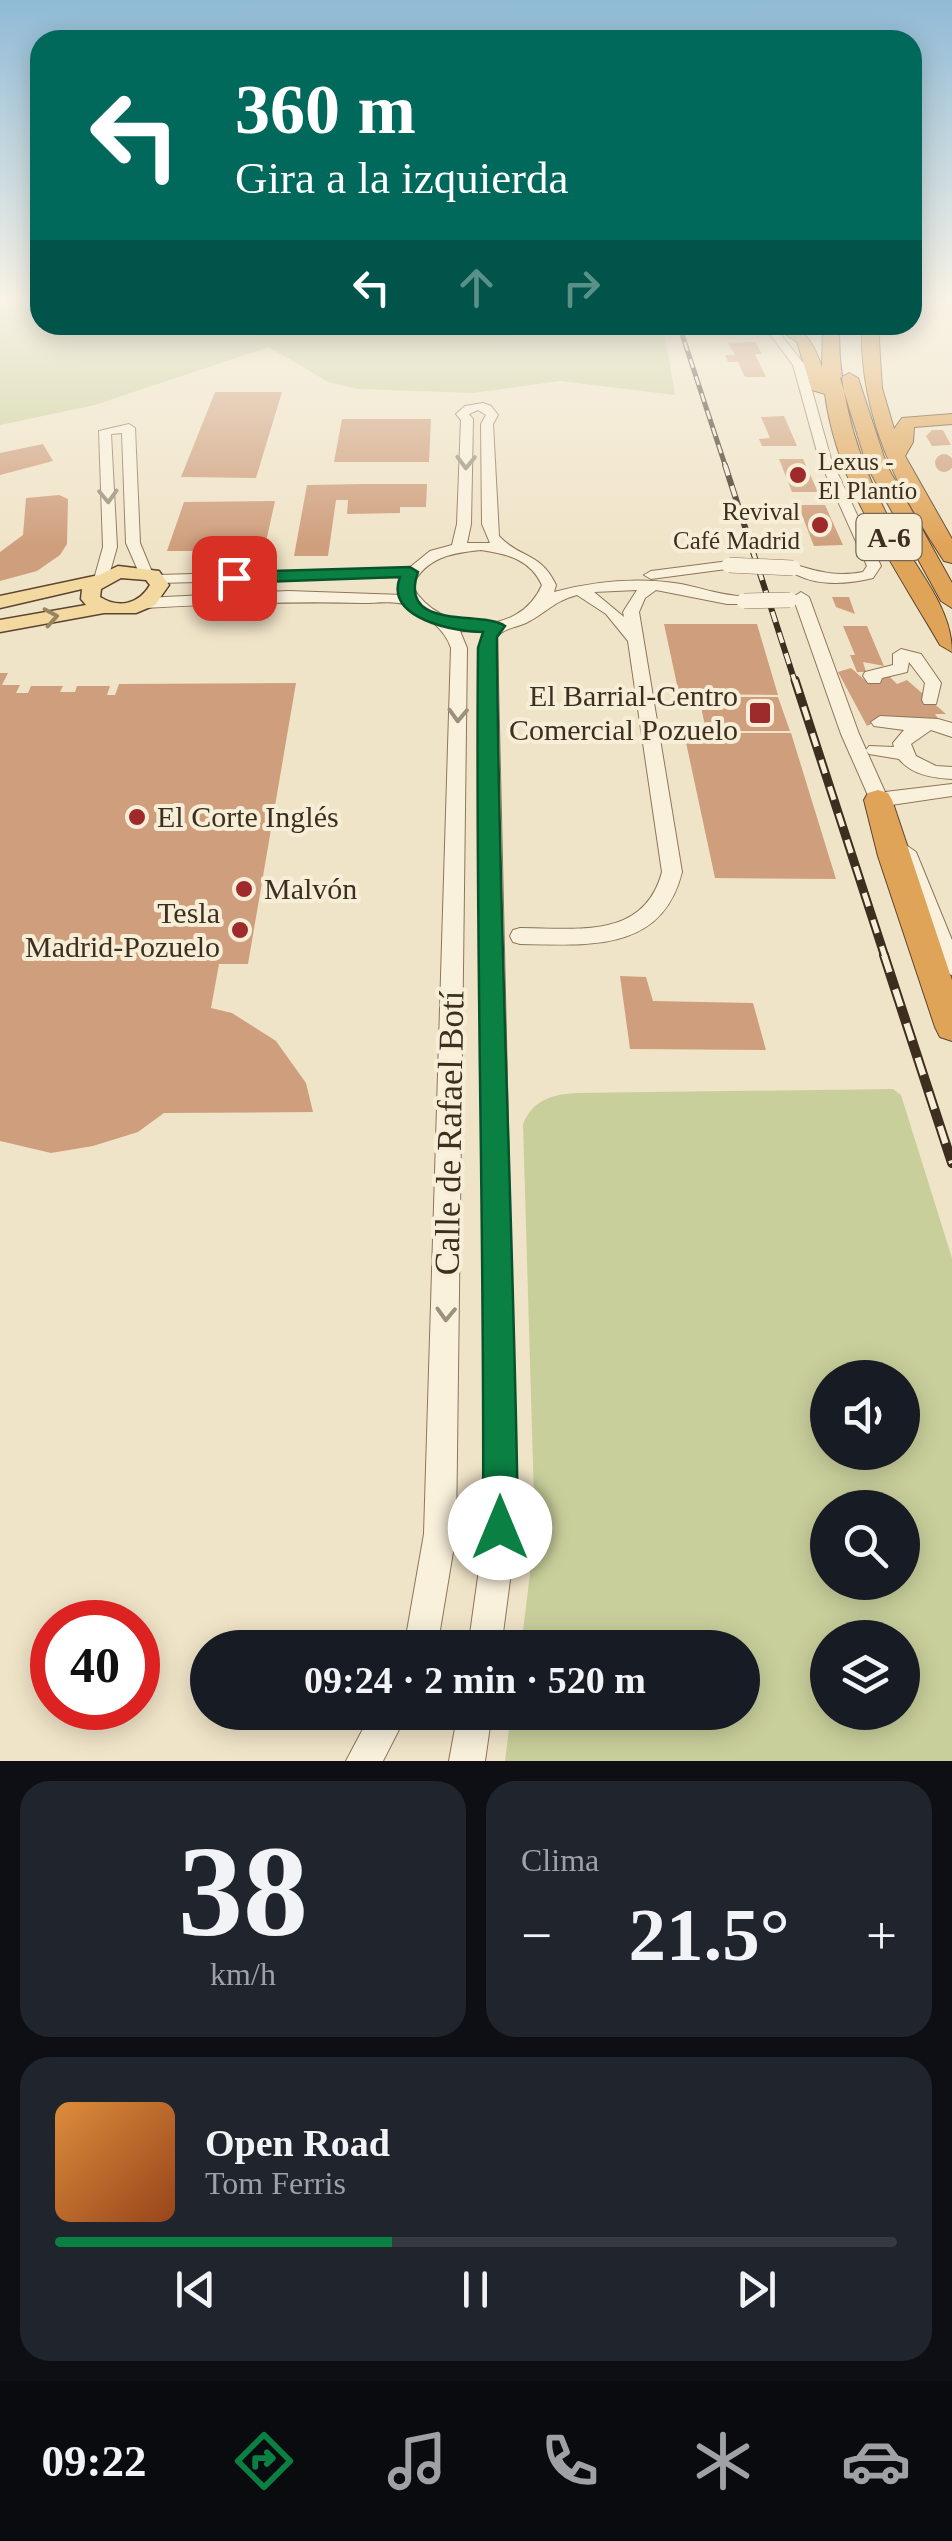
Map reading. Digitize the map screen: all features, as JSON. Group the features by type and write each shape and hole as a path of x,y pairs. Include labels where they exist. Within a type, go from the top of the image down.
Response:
{"highway":[{"path":"817,381 826,411 838,423"},
{"name":"A-6","path":"831,381 838,423 865,493 952,645"},
{"path":"850,381 864,436 884,487 952,600"},
{"name":"A-6","path":"872,381 884,433 952,556"},
{"path":"896,456 908,422 952,419"},
{"path":"878,800 889,844 952,1027"}],"main road":[{"path":"0,602 118,572 151,576 158,592 145,604 126,609 103,608 0,626"},
{"path":"100,579 92,586 90,599 103,608"}],"street":[{"path":"803,381 824,459 874,562 868,575 826,579 797,571 729,565 616,582 579,589 545,601 519,620 496,626 444,623 428,617 409,600 405,586 410,572 421,561 459,547 503,549 568,576 616,582 650,588 695,591 718,600 800,595 826,579"},
{"path":"459,547 464,524 467,419 462,414 474,407 491,410 487,424 489,524 492,537 503,549"},
{"path":"100,579 110,547 105,431 112,427 130,428 127,441 133,543 151,576 410,572"},
{"path":"536,564 549,585 545,601"},
{"path":"695,570 688,578 695,591"},
{"path":"797,571 806,616 878,800 919,878 952,966"},
{"path":"332,596 349,586 343,576"},
{"path":"520,936 585,936 634,927 663,906 670,890 672,872 630,612 633,602 650,588"},
{"path":"579,589 611,611 635,640"},
{"path":"145,604 332,596 409,600"},
{"name":"Calle de Rafael Botí","path":"423,1630 440,1534 459,671 458,640 444,623"},
{"name":"Calle de Rafael Botí","path":"486,1630 500,1528 488,751 488,637 496,626"},
{"path":"874,679 871,676 901,668 901,654 914,658 927,670 932,697 950,717 948,728 880,722"},
{"path":"459,671 472,667 480,671 481,739 488,751"},
{"path":"905,754 902,742 920,726"},
{"path":"875,750 905,754 920,767 952,773"},
{"path":"878,800 952,790"},
{"path":"364,1761 381,1730"},
{"path":"467,1761 472,1730"}],"green space":[{"path":"0,381 166,381 95,405 0,425"},
{"path":"559,381 473,393 357,389 328,382"},
{"path":"561,381 673,381 675,395"},
{"path":"893,1089 901,1095 952,1258 952,1761 505,1761 509,1730 760,1730 760,1630 523,1630 535,1533 523,1124 532,1109 558,1095"}],"building":[{"path":"215,392 282,392 256,478 181,477"},
{"path":"784,416 797,446 762,446 759,439 770,438 761,417"},
{"path":"342,419 431,419 429,462 334,462"},
{"path":"932,430 943,430 951,445 932,446 926,436"},
{"path":"43,444 53,461 0,475 0,453"},
{"path":"944,454 953,463 944,472 935,463"},
{"name":"Lexus - El Plantío","path":"779,459 803,459 818,492 792,492"},
{"path":"427,484 426,507 400,507 400,513 347,514 348,500 336,500 328,556 294,556 307,485"},
{"path":"59,495 68,499 67,544 60,555 37,571 0,581 0,552 23,535 26,498"},
{"path":"275,501 264,551 167,551 184,502"},
{"name":"Revival Café Madrid","path":"798,505 825,505 843,545 814,546"},
{"path":"832,597 849,597 855,614 836,607"},
{"path":"664,624 757,624 778,695 679,694"},
{"path":"843,626 867,626 884,666 863,662 866,672 857,672 850,655 855,655"},
{"path":"851,668 868,683 878,676 889,676 897,684 907,680 946,714 935,714 940,721 889,722 887,716 867,726 838,672"},
{"name":"El Corte Inglés","path":"0,673 8,673 2,685 20,685 16,693 28,693 31,686 63,686 60,692 75,692 77,686 110,686 107,695 115,695 119,684 296,683 248,964 219,964 211,1008 232,1013 276,1041 306,1083 313,1112 164,1113 138,1132 93,1146 51,1153 0,1141"},
{"path":"699,697 778,697 790,731 706,731"},
{"path":"684,733 791,733 836,879 715,878"},
{"path":"620,976 646,977 653,1001 753,1003 766,1050 630,1049"}],"railway":[{"path":"697,381 726,468"},
{"path":"725,465 795,682"},
{"path":"795,680 885,957"},
{"path":"884,955 952,1163"}],"place":[{"name":"Lexus - El Plantío","path":"798,475"},
{"name":"Revival Café Madrid","path":"820,525"},
{"name":"El Barrial-Centro Comercial Pozuelo","path":"760,713"},
{"name":"El Corte Inglés","path":"137,817"},
{"name":"Malvón","path":"244,889"},
{"name":"Tesla Madrid-Pozuelo","path":"240,930"}],"route":[{"path":"234,578 410,572 405,586 409,600 428,617 460,626 496,626 488,637 487,764 500,1307 500,1528"}]}
